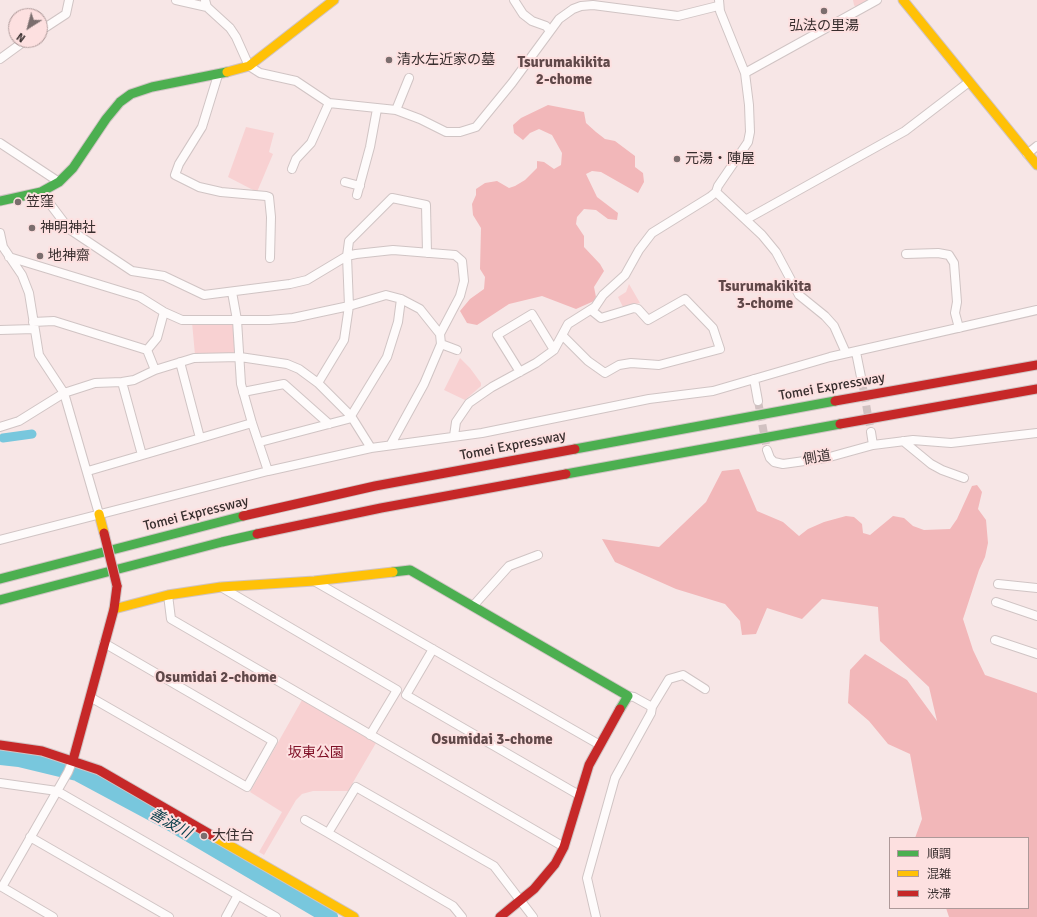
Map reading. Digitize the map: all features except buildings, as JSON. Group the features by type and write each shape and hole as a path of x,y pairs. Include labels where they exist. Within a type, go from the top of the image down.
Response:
{"main road":[{"path":"903,0 1037,165"},
{"path":"0,202 41,192 59,182 73,168 106,119 120,102 131,94 164,84 218,75 249,66 331,1"},
{"name":"Tomei Expressway","path":"0,579 214,523 375,486 1037,365"},
{"path":"0,600 222,542 381,508 746,440 1037,389"},
{"path":"73,760 114,609 117,586 99,514"},
{"path":"114,609 168,595 221,587 314,581 410,570 628,696 589,765 564,847 546,876 520,902 500,917"},
{"path":"0,745 42,750 73,760 116,779 354,917"}],"street":[{"path":"48,26 66,14 69,0"},
{"path":"176,0 206,3 230,28 240,44 249,66 260,74 296,81 330,103 396,110 420,119 446,132 460,132 476,127 512,83 559,19 581,6 617,4 678,16 719,3 745,73 749,106 750,132 748,142 718,186 716,192 710,198 652,233 639,250 625,274 603,295 591,310 568,324 563,336 554,350 520,372 489,384 469,403 456,422 454,436"},
{"path":"514,0 523,14 532,21 546,26 550,31"},
{"path":"745,73 877,0"},
{"path":"0,59 15,48"},
{"path":"218,75 202,127 179,164 175,175 199,187 221,192 266,196 269,198 271,217 270,258"},
{"path":"396,110 409,78"},
{"path":"747,219 905,131 969,82"},
{"path":"292,169 296,159 311,143 330,103"},
{"path":"357,195 377,109"},
{"path":"0,143 59,182"},
{"path":"1027,154 1037,146"},
{"path":"346,182 360,186"},
{"path":"41,192 69,229 132,271 164,276 204,295 290,284 307,280 347,256 393,250 455,255 462,261 464,281 460,296 440,334"},
{"path":"716,192 747,219 776,252 799,295 825,316 834,326 846,353"},
{"path":"318,384 344,340 349,306 347,256 350,241 392,198 426,205 427,252"},
{"path":"0,233 3,247 22,275 29,293 39,356 64,393 88,471 99,514"},
{"path":"906,254 938,253 949,255 954,263 957,302 955,313 959,328"},
{"path":"9,257 140,297 164,312 182,320 293,318 349,306 386,296 401,299 420,309 440,334 441,344 424,384 391,444"},
{"path":"232,292 237,320 244,392 268,471"},
{"path":"260,442 348,419 351,416 387,357 398,322 401,299"},
{"path":"563,336 588,361 605,373 620,365 631,363 659,365 720,350 713,328 685,299 648,320 638,309 634,308 601,318 591,310"},
{"path":"0,540 268,471 391,444 482,433 649,400 713,391 846,353 856,352 1037,310"},
{"path":"147,350 158,338 164,312"},
{"path":"520,372 497,335 532,314 554,350"},
{"path":"0,330 54,321 147,350"},
{"path":"441,344 457,350"},
{"path":"147,350 155,370"},
{"path":"856,352 862,382"},
{"path":"0,428 19,421 64,393 95,382 122,382 134,380 155,370 180,362 216,356 240,357 287,364 299,369 318,384 351,416 372,448"},
{"path":"180,362 200,438"},
{"path":"754,379 758,401"},
{"path":"122,382 142,455"},
{"path":"244,392 284,384 329,424"},
{"path":"88,471 252,422"},
{"path":"871,432 873,445"},
{"name":"側道","path":"767,450 770,458 774,462 783,464 826,458 873,445 913,440 951,444 1037,433"},
{"path":"903,442 931,464 964,478"},
{"path":"473,606 508,566 538,555"},
{"path":"314,581 600,745"},
{"path":"998,584 1037,588"},
{"path":"221,587 397,690 370,735"},
{"path":"168,595 171,619 564,847"},
{"path":"996,602 1037,616"},
{"path":"995,640 1037,654"},
{"path":"90,697 247,787 273,741 104,643"},
{"path":"433,648 406,695 579,795"},
{"path":"596,917 588,884 589,867 615,778 651,714 652,707 669,678 683,675 705,689"},
{"path":"628,696 634,697 652,707"},
{"path":"53,917 2,888 57,792 73,760"},
{"path":"0,783 57,792 276,917"},
{"path":"328,833 356,787 494,866 520,902 533,917"},
{"path":"305,820 453,906 462,917"},
{"path":"30,837 169,917"},
{"path":"226,917 238,895"}],"green space":[{"path":"853,0 872,0 857,9"},
{"path":"246,127 274,133 269,152 273,154 257,192 228,177"},
{"path":"629,284 640,303 623,307 618,297 626,292"},
{"path":"192,322 228,322 235,326 236,349 234,353 195,355"},
{"path":"460,358 470,368 481,383 481,386 465,400 444,390"},
{"name":"坂東公園","path":"302,700 376,743 348,791 313,791 302,794 296,800 264,855 259,852 282,812 250,792"}],"shaded area":[{"path":"548,105 584,112 586,123 596,132 605,139 615,141 635,156 635,167 643,173 644,182 638,193 601,172 592,171 586,174 597,197 618,213 617,220 608,219 596,210 584,209 577,217 576,224 584,236 584,247 600,264 604,271 594,287 596,297 594,301 576,309 542,296 509,304 477,325 467,323 460,311 470,299 484,289 485,277 480,269 481,228 473,215 472,204 476,195 476,189 485,183 497,181 509,188 515,186 525,180 537,168 537,161 544,162 554,169 561,165 562,153 552,135 539,129 530,133 523,140 514,133 513,125 521,118"},
{"path":"739,469 757,511 783,522 799,536 808,529 824,522 846,516 854,517 862,524 863,533 870,535 893,516 904,518 913,526 924,530 950,529 957,519 972,486 977,485 982,492 978,509 986,520 988,543 985,557 979,570 963,619 973,650 985,675 1037,693 1037,917 949,917 946,909 1029,909 1029,837 915,837 922,819 910,754 888,744 869,721 848,703 850,670 865,654 907,680 937,721 929,687 880,641 878,607 822,599 802,619 767,608 756,634 742,635 740,621 725,604 676,589 615,562 602,539 659,547 706,502 722,471"}],"waterway":[{"path":"3,438 32,434"},
{"name":"善波川","path":"0,757 19,759 77,773 174,825 330,917"}],"tunnel":[{"path":"862,382 871,432"},
{"path":"758,401 767,450"}],"traffic: fast":[{"path":"0,201 41,192 59,182 73,168 106,119 120,102 131,94 152,87 227,72"},
{"path":"575,449 835,401"},
{"path":"566,474 840,424"},
{"path":"0,579 243,516"},
{"path":"0,600 257,534"},
{"path":"393,572 410,570 628,696 620,709"}],"traffic: slow":[{"path":"227,72 249,66 334,0"},
{"path":"903,0 1037,165"},
{"path":"99,514 104,533"},
{"path":"114,609 168,595 221,587 314,581 393,572"},
{"path":"213,836 354,917"}],"traffic: jam":[{"path":"835,401 1037,365"},
{"path":"840,424 1037,389"},
{"path":"243,516 375,486 575,449"},
{"path":"257,534 381,508 566,474"},
{"path":"104,533 117,586"},
{"path":"73,760 114,609 117,586"},
{"path":"500,917 534,889 555,864 564,847 589,765 620,709"},
{"path":"0,745 42,751 99,770 213,836"}],"place":[{"name":"弘法の里湯","path":"824,11"},
{"name":"清水左近家の墓","path":"389,60"},
{"name":"元湯・陣屋","path":"677,159"},
{"name":"笠窪","path":"18,202"},
{"name":"神明神社","path":"32,228"},
{"name":"地神齋","path":"40,256"},
{"name":"大住台","path":"204,836"}],"district":[{"name":"Tsurumakikita 2-chome","path":"564,72"},
{"name":"Tsurumakikita 3-chome","path":"765,296"},
{"name":"Osumidai 2-chome","path":"216,678"},
{"name":"Osumidai 3-chome","path":"492,740"}]}
